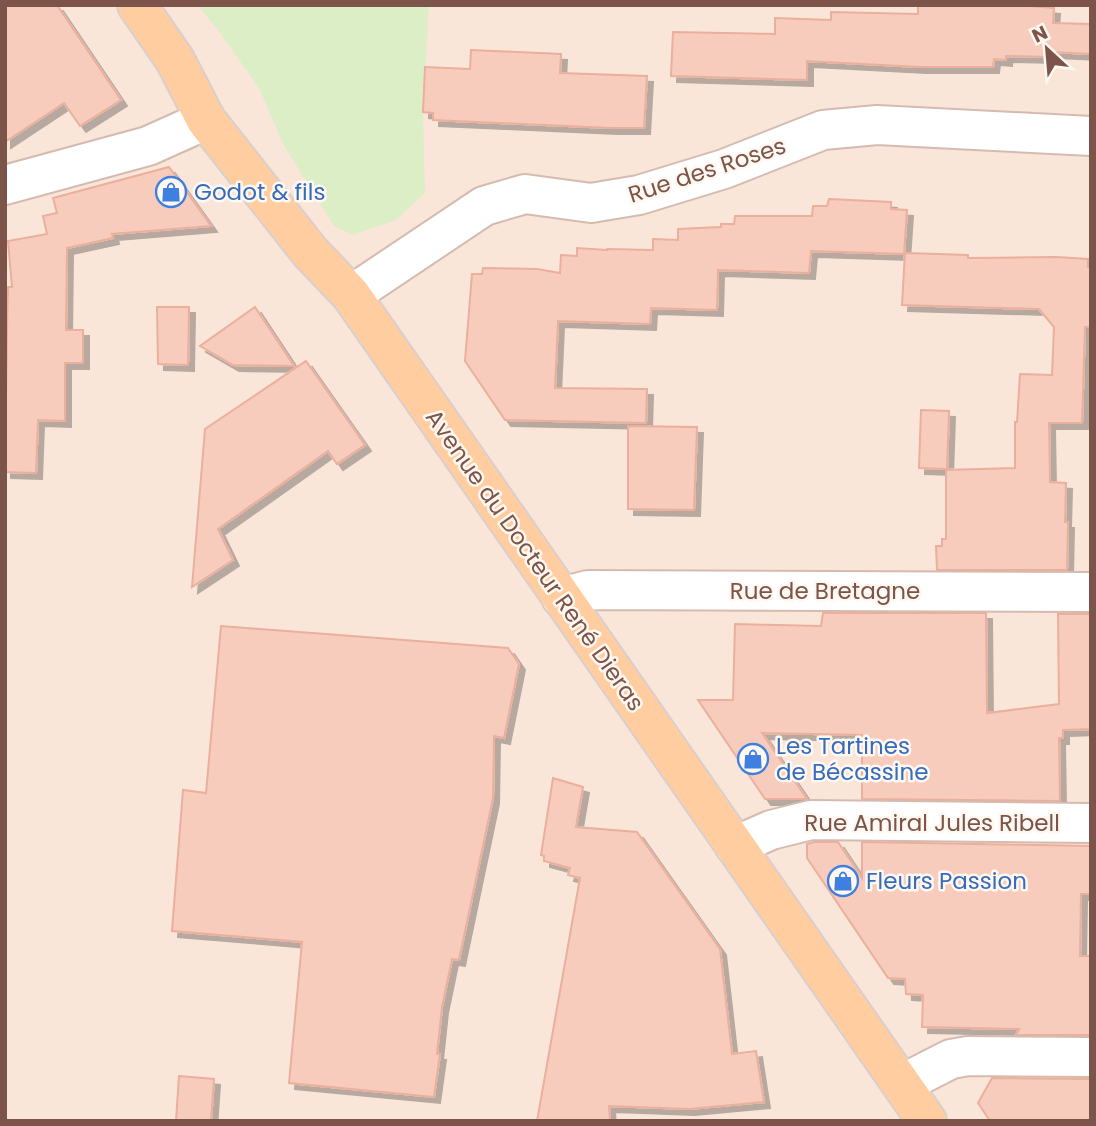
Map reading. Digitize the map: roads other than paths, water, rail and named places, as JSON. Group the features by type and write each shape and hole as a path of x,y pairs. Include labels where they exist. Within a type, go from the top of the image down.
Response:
{"main road":[{"name":"Avenue du Docteur René Dieras","path":"136,5 175,60 206,120 310,252 351,295 927,1121"}],"street":[{"path":"5,185 148,146 206,120"},
{"name":"Rue des Roses","path":"351,295 484,206 525,194 591,203 639,195 724,169 823,130 877,125 1091,136"},
{"name":"Rue de Bretagne","path":"561,597 588,590 1091,592"},
{"name":"Rue Amiral Jules Ribell","path":"735,846 771,830 811,820 1091,823"},
{"path":"902,1084 951,1059 968,1056 1091,1057"}],"place":[{"name":"Godot & fils","path":"171,192"},
{"name":"Les Tartines de Bécassine","path":"753,759"},
{"name":"Fleurs Passion","path":"843,881"}]}
